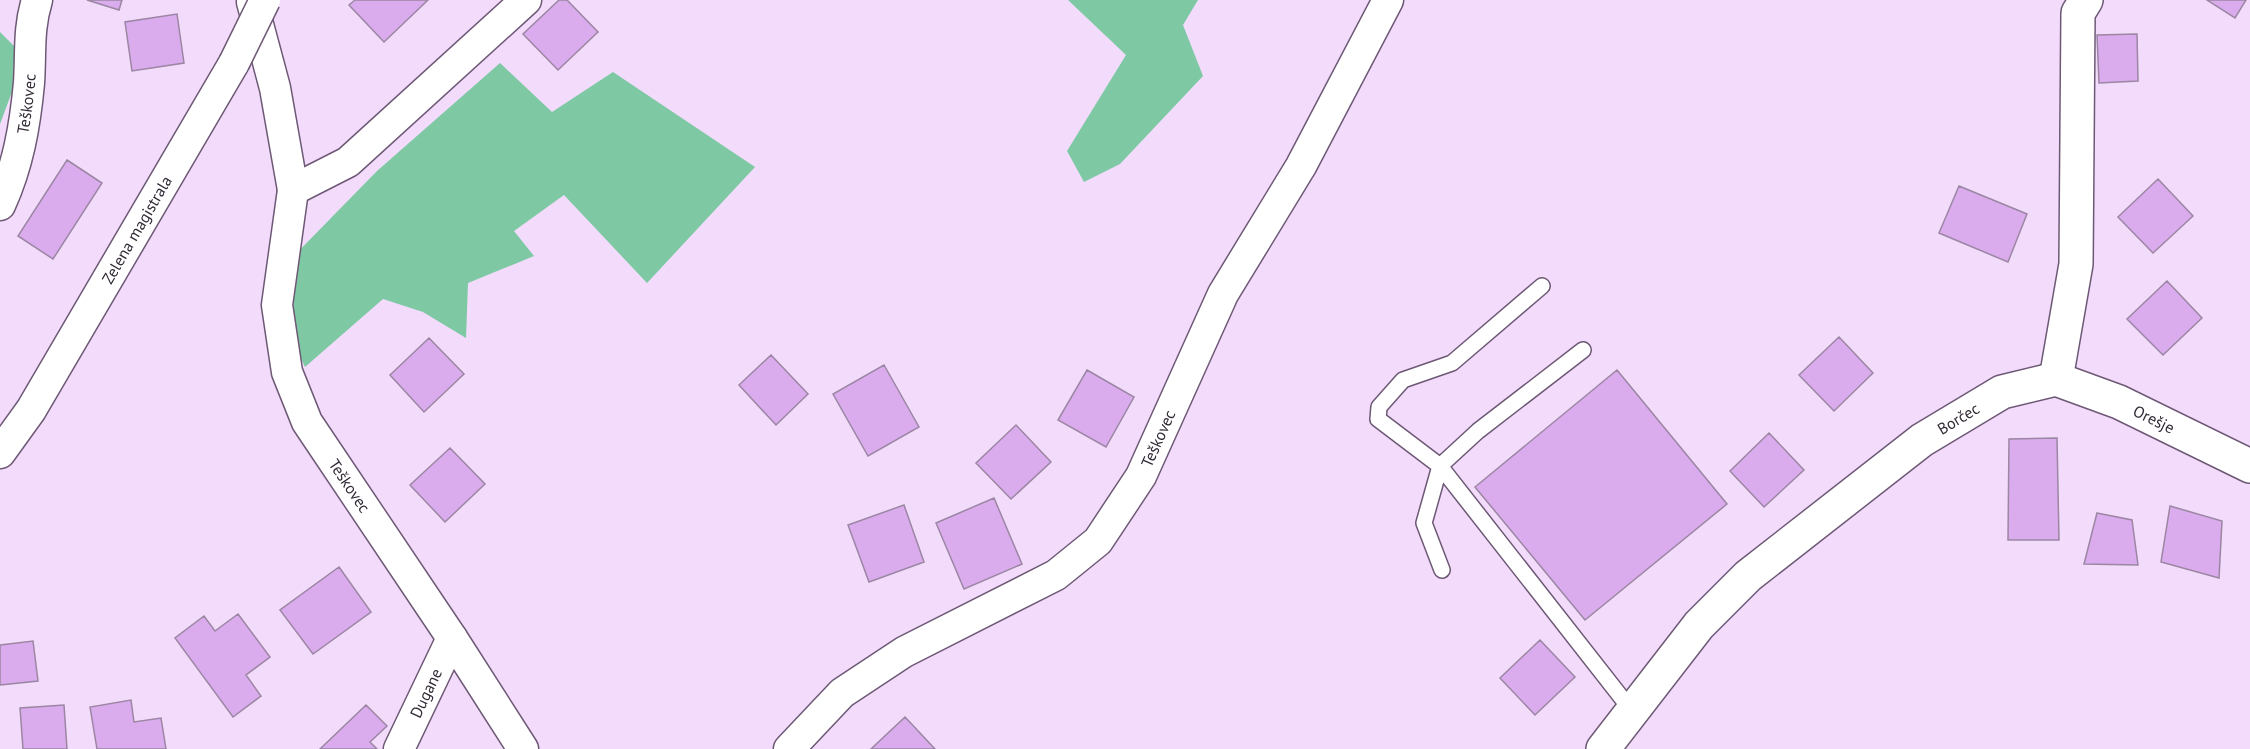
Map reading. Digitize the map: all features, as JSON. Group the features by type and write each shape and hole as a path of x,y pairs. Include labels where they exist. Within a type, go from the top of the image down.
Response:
{"street":[{"name":"Teškovec","path":"0,205 12,180 24,131 29,82 30,21 37,0"},
{"name":"Teškovec","path":"251,0 275,88 293,190 277,305 287,372 307,422 452,638 523,749"},
{"name":"Zelena magistrala","path":"0,453 31,410 234,63 265,0"},
{"path":"293,190 348,162 525,0"},
{"name":"Teškovec","path":"789,749 842,693 904,652 1056,575 1098,541 1141,476 1223,294 1301,166 1388,0"},
{"path":"2056,379 2076,264 2078,13 2086,0"},
{"name":"Orešje","path":"2056,379 2119,402 2250,466"},
{"name":"Borčec","path":"1603,749 1699,625 1749,576 1922,440 2002,392 2056,379"},
{"name":"Dugane","path":"399,749 452,638"}],"lane":[{"path":"1542,286 1452,363 1403,380 1379,407 1378,419 1440,466 1632,711"},
{"path":"1442,570 1424,523 1440,466 1478,431 1583,350"}],"green space":[{"path":"1068,0 1198,0 1183,25 1203,76 1120,164 1084,182 1067,151 1126,55"},
{"path":"0,32 25,57 0,124"},
{"path":"500,63 552,112 613,72 755,167 647,283 564,195 514,231 534,256 468,283 466,338 423,312 383,299 305,367 288,330 285,265 377,171"}],"building":[{"path":"87,0 122,0 119,10"},
{"path":"355,0 428,0 384,42 349,5"},
{"path":"559,0 567,0 598,32 558,70 523,34"},
{"path":"2207,0 2246,0 2235,18"},
{"path":"177,14 184,63 132,71 125,22"},
{"path":"2137,34 2138,81 2099,83 2097,35"},
{"path":"67,160 102,183 53,259 18,236"},
{"path":"2158,179 2193,216 2153,253 2118,217"},
{"path":"1959,186 2027,214 2008,262 1939,233"},
{"path":"2167,281 2202,318 2163,355 2127,319"},
{"path":"1839,337 1873,373 1834,411 1799,375"},
{"path":"429,338 464,374 424,412 390,375"},
{"path":"771,355 808,394 776,425 739,385"},
{"path":"884,365 919,427 868,456 833,394"},
{"path":"1087,370 1134,397 1106,447 1058,420"},
{"path":"1617,370 1727,504 1585,620 1475,487"},
{"path":"1016,425 1051,462 1011,499 976,463"},
{"path":"1769,433 1804,470 1764,507 1730,471"},
{"path":"2057,438 2059,540 2008,540 2009,439"},
{"path":"450,448 485,484 445,522 410,485"},
{"path":"994,498 1022,564 964,589 936,523"},
{"path":"904,505 924,562 869,582 848,525"},
{"path":"2170,506 2222,521 2219,578 2161,562"},
{"path":"2097,513 2132,520 2138,565 2084,564"},
{"path":"339,567 371,612 313,654 280,610"},
{"path":"238,614 270,657 246,675 261,696 233,717 175,638 204,616 215,631"},
{"path":"1540,640 1575,677 1535,715 1500,678"},
{"path":"33,641 38,681 0,685 0,645"},
{"path":"131,700 134,722 161,718 166,749 97,749 90,707"},
{"path":"64,705 67,749 23,749 20,708"},
{"path":"366,705 387,726 370,742 377,749 320,749"},
{"path":"905,717 935,749 871,749"}]}
